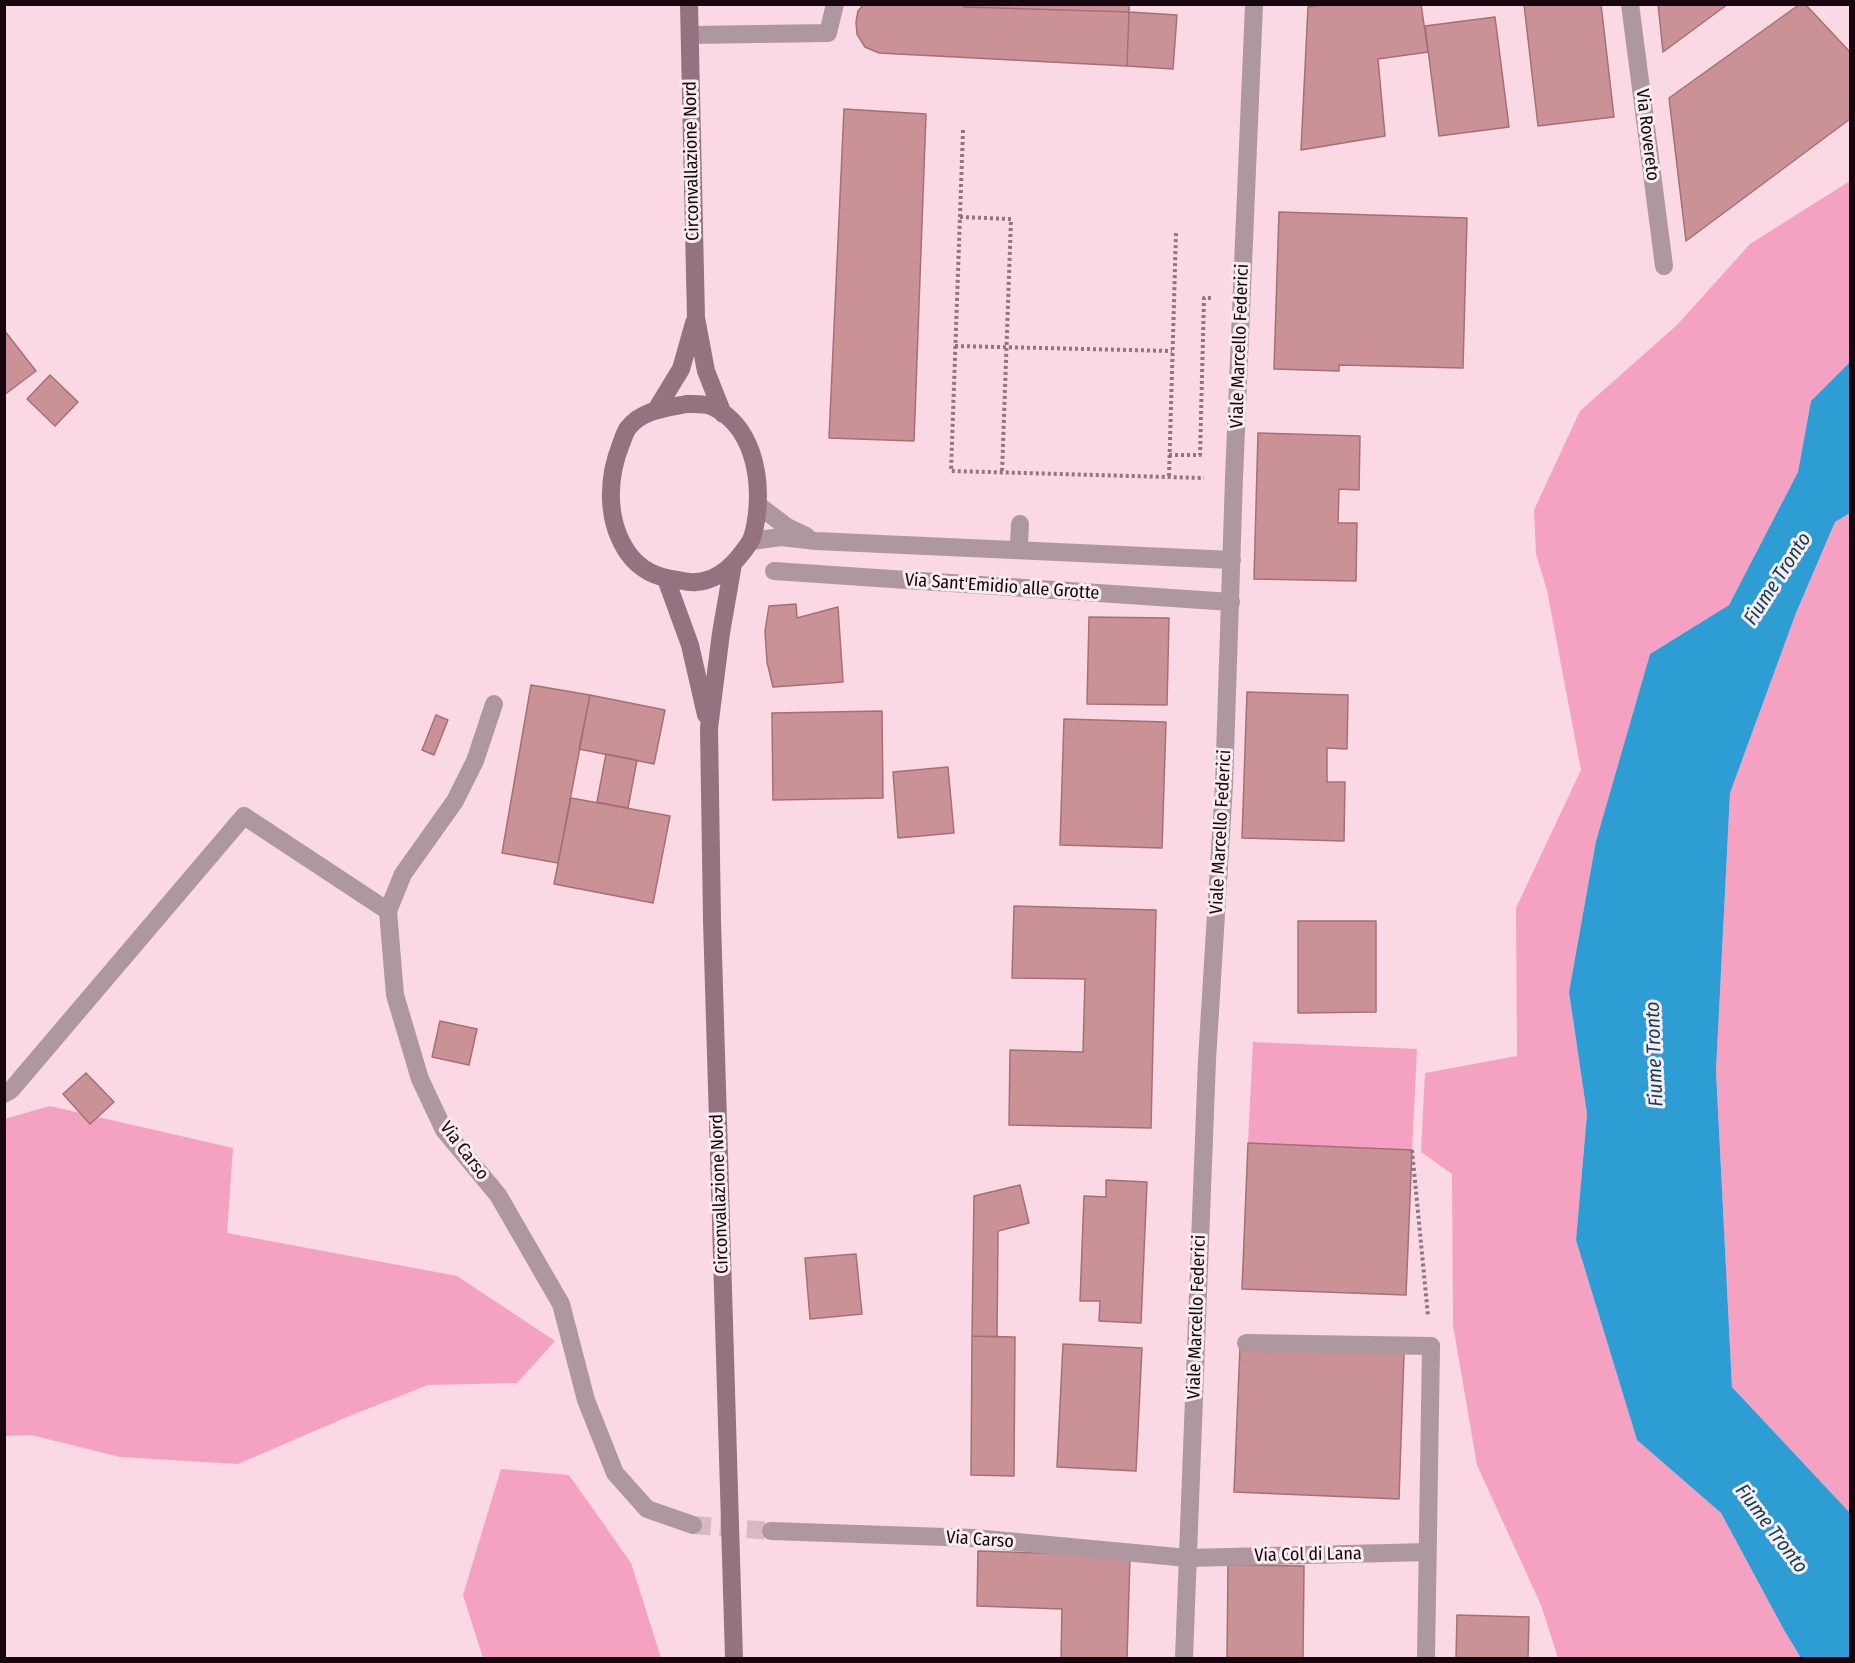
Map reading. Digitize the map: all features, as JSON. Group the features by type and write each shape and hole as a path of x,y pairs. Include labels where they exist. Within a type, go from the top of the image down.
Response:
{"main road":[{"name":"Circonvallazione Nord","path":"689,4 696,318 706,371 723,414"},
{"name":"Circonvallazione Nord","path":"656,410 681,369 696,318"},
{"name":"Circonvallazione Nord","path":"686,404 711,406 723,414 734,423 744,437 752,453 758,476 758,505 751,540 733,564 721,575 696,582 666,579 648,572 634,562 622,544 614,526 611,508 610,490 617,455 628,429 640,417 656,410 686,404"},
{"name":"Circonvallazione Nord","path":"733,564 709,728 734,1659"},
{"name":"Circonvallazione Nord","path":"666,579 690,645 709,728"}],"street":[{"path":"690,35 828,33 835,4"},
{"name":"Viale Marcello Federici","path":"1184,1659 1207,1060 1224,785 1254,4"},
{"name":"Via Rovereto","path":"1630,4 1664,266"},
{"name":"Via Sant'Emidio alle Grotte","path":"758,505 788,527 816,541"},
{"path":"1019,543 1020,524"},
{"name":"Via Sant'Emidio alle Grotte","path":"751,540 781,537 816,541 1232,560"},
{"name":"Via Sant'Emidio alle Grotte","path":"1002,550 1019,543 1069,553"},
{"name":"Via Sant'Emidio alle Grotte","path":"774,571 1231,602"},
{"name":"Via Carso","path":"494,704 475,761 455,801 403,874 388,911 395,995 420,1078 444,1130 498,1195 561,1304 586,1400 615,1473 647,1509 693,1525"},
{"path":"4,1095 11,1090 244,816 388,911"},
{"path":"1246,1343 1431,1346 1426,1659"},
{"name":"Via Carso","path":"771,1532 974,1539 1188,1558"},
{"name":"Via Col di Lana","path":"1188,1558 1428,1552"}],"path":[{"path":"963,130 951,471 1191,477"},
{"path":"960,217 1011,219 1002,472"},
{"path":"1169,476 1176,233"},
{"path":"1169,455 1200,455 1204,298 1242,299"},
{"path":"955,346 1172,351"},
{"path":"1412,1150 1431,1346"}],"shaded area":[{"path":"1850,181 1850,362 1811,401 1798,472 1729,605 1650,654 1596,841 1569,992 1587,1114 1576,1240 1637,1440 1721,1513 1801,1658 1558,1658 1541,1605 1477,1465 1453,1325 1452,1174 1421,1152 1425,1073 1517,1056 1516,908 1581,770 1547,590 1536,554 1534,510 1580,411 1677,325 1750,244"},
{"path":"1850,513 1850,1513 1732,1387 1716,1071 1730,793 1796,613 1835,522"},
{"path":"1253,1042 1417,1049 1412,1150 1248,1143"},
{"path":"50,1106 233,1148 227,1233 457,1276 555,1341 517,1383 428,1385 238,1464 120,1457 31,1435 5,1436 4,1119"},
{"path":"501,1469 569,1475 631,1563 661,1658 483,1658 463,1595"}],"water":[{"name":"Fiume Tronto","path":"1850,362 1850,513 1835,522 1796,613 1730,793 1716,1071 1732,1387 1850,1513 1850,1658 1801,1658 1721,1513 1637,1440 1576,1240 1587,1114 1569,992 1596,841 1650,654 1729,605 1798,472 1811,401"}],"building":[{"path":"864,4 964,4 964,7 1129,12 1127,66 879,53 865,47 857,34 858,11"},
{"path":"964,4 1129,4 1129,12 964,7"},
{"path":"1329,4 1421,4 1428,52 1378,59 1385,136 1301,150 1308,7"},
{"path":"1524,4 1601,4 1614,117 1538,126"},
{"path":"1658,4 1728,4 1663,52"},
{"path":"1800,4 1805,4 1850,52 1850,119 1686,241 1669,98"},
{"path":"1129,12 1177,15 1173,69 1127,66"},
{"path":"1495,17 1509,127 1439,136 1425,26"},
{"path":"844,109 926,114 914,441 829,438"},
{"path":"1279,212 1467,218 1463,368 1339,365 1339,371 1274,369"},
{"path":"4,330 36,371 4,395"},
{"path":"50,375 78,402 55,426 27,399"},
{"path":"1258,433 1360,436 1359,490 1339,489 1338,523 1357,523 1356,581 1254,579"},
{"path":"796,604 797,618 838,607 843,682 773,687 767,662 765,631 769,606"},
{"path":"1089,617 1169,618 1167,705 1087,704"},
{"path":"531,685 590,695 558,863 502,853"},
{"path":"1247,692 1348,695 1347,749 1327,748 1327,782 1345,782 1344,841 1242,838"},
{"path":"590,695 665,710 654,764 579,749"},
{"path":"882,711 883,798 773,800 772,713"},
{"path":"436,715 448,720 434,755 422,750"},
{"path":"1064,719 1166,722 1162,848 1060,845"},
{"path":"606,754 637,760 628,808 597,802"},
{"path":"948,767 954,833 898,838 893,772"},
{"path":"571,798 670,816 653,903 554,884"},
{"path":"1014,906 1156,910 1151,1128 1009,1125 1010,1050 1083,1052 1085,979 1012,978"},
{"path":"1298,921 1376,921 1376,1012 1298,1013"},
{"path":"440,1021 477,1029 469,1065 432,1057"},
{"path":"86,1073 114,1102 90,1124 63,1094"},
{"path":"1248,1143 1412,1150 1406,1295 1242,1289"},
{"path":"1106,1180 1147,1182 1141,1323 1099,1321 1100,1301 1080,1301 1084,1196 1106,1197"},
{"path":"1020,1185 1029,1223 998,1231 997,1337 972,1336 974,1196"},
{"path":"856,1254 862,1314 810,1319 805,1258"},
{"path":"972,1336 1015,1337 1014,1476 971,1475"},
{"path":"1063,1344 1142,1348 1136,1471 1057,1467"},
{"path":"1240,1347 1404,1353 1399,1499 1234,1492"},
{"path":"978,1551 1130,1556 1127,1658 1061,1658 1062,1609 977,1606"},
{"path":"1228,1565 1304,1566 1303,1658 1227,1658"},
{"path":"1457,1615 1529,1617 1528,1658 1456,1658"}],"tunnel":[{"path":"693,1525 771,1531"}]}
